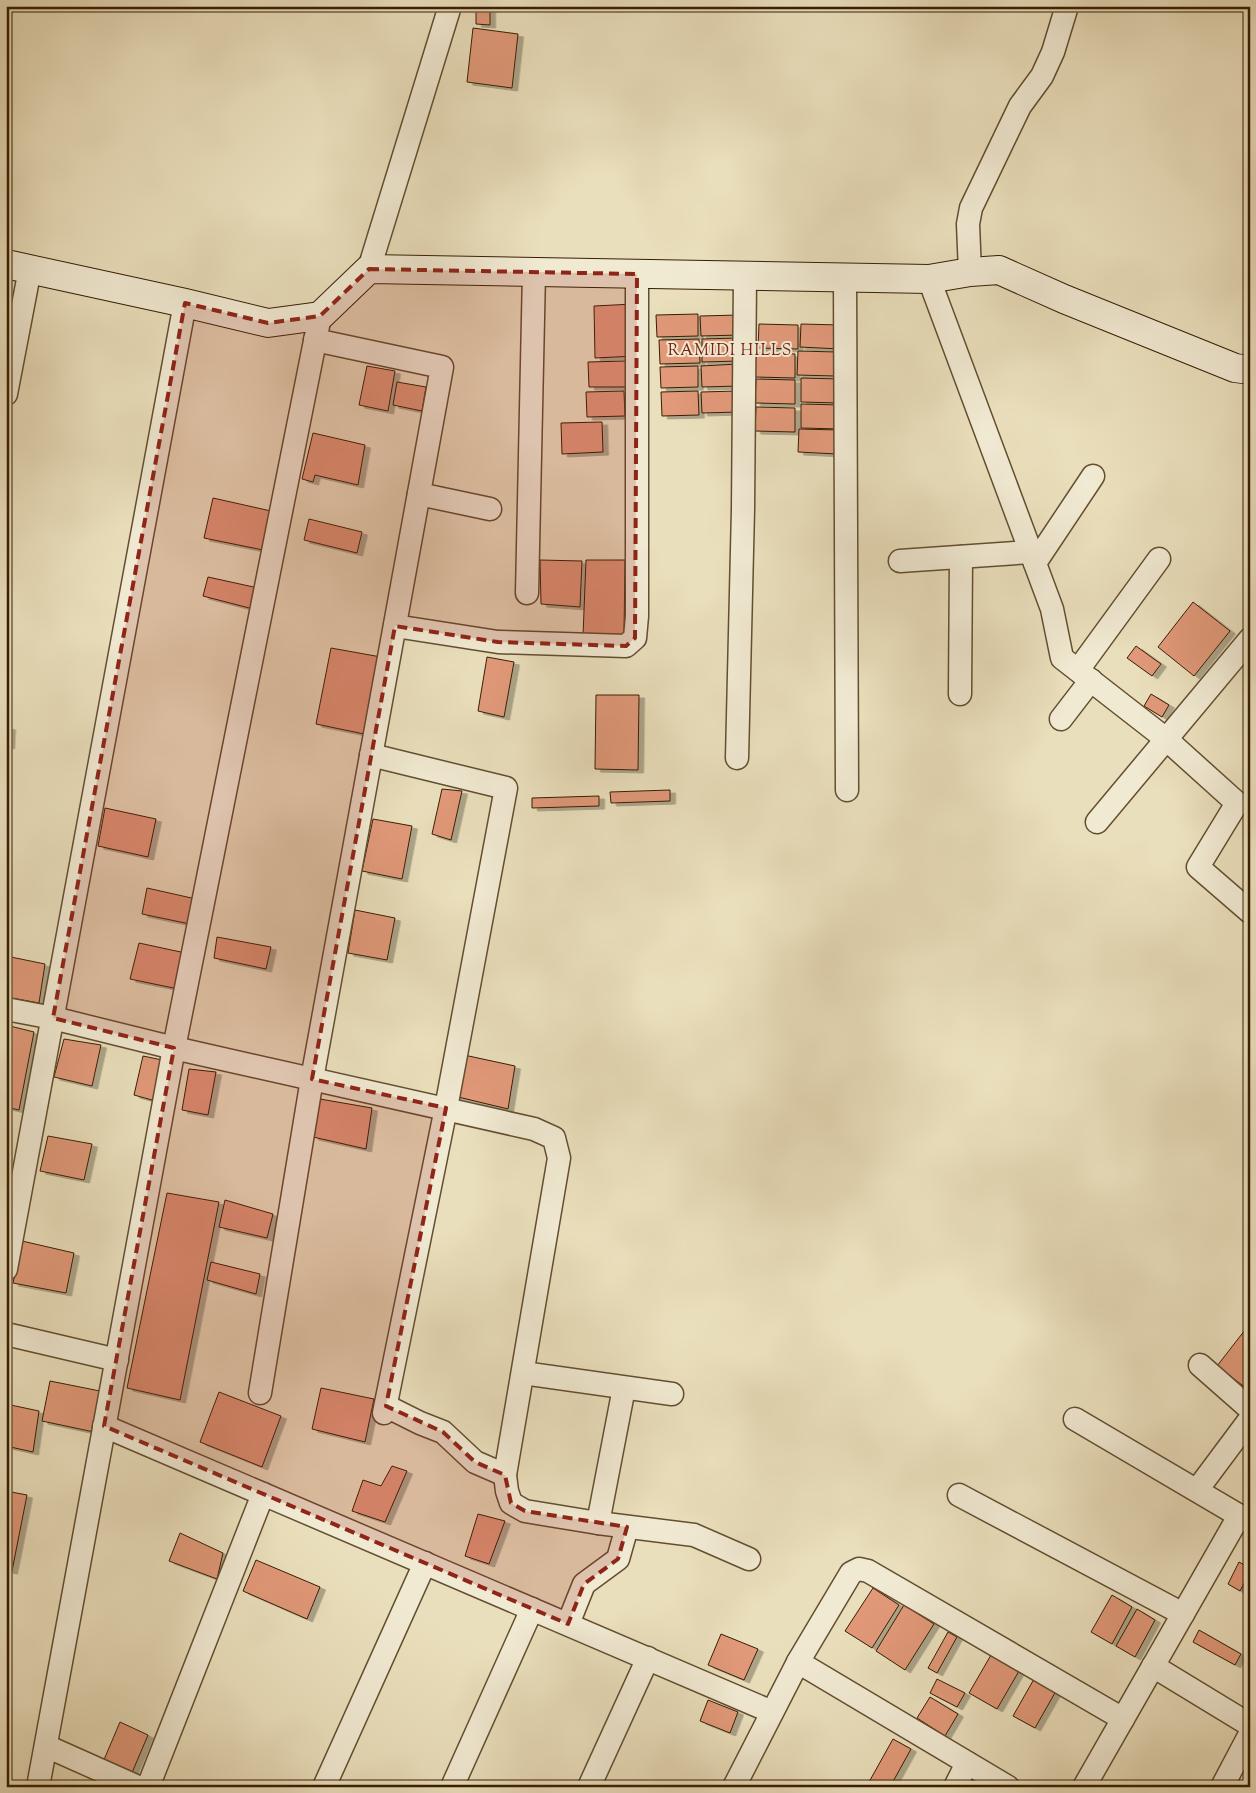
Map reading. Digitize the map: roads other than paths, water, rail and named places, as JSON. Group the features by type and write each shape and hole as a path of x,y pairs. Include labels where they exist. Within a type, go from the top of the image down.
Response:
{"street":[{"path":"38,1787 174,1048 318,328 370,269 450,6"},
{"path":"970,272 968,224 971,208 1020,106 1042,76 1053,52 1067,6"},
{"path":"6,394 18,266 268,323 318,328 442,367 312,1078 260,1393"},
{"path":"370,269 929,279 970,272 999,270 1064,299 1235,368 1250,370"},
{"path":"527,593 534,272"},
{"path":"395,626 498,642 626,646 635,638 637,616 637,274"},
{"path":"737,758 743,509 745,276"},
{"path":"845,278 846,790"},
{"path":"929,279 1052,609 1062,658 1166,739 1244,796 1198,866 1250,912"},
{"path":"6,1269 185,303"},
{"path":"1033,558 1093,476"},
{"path":"419,494 490,509"},
{"path":"900,560 961,557 1033,558"},
{"path":"960,694 961,557"},
{"path":"1061,720 1084,675 1159,559"},
{"path":"1097,822 1250,639"},
{"path":"371,755 506,788 446,1108 385,1409 443,1432 475,1462 505,1475"},
{"path":"6,1009 53,1018 174,1048 534,1128 554,1138 559,1158 505,1475 511,1503 525,1511 598,1524 694,1535 749,1559"},
{"path":"6,1334 116,1360"},
{"path":"1200,1365 1250,1408"},
{"path":"523,1373 672,1394"},
{"path":"598,1524 624,1388"},
{"path":"1075,1419 1244,1519 1183,1614 1084,1787"},
{"path":"1197,1490 1250,1419"},
{"path":"104,1426 772,1712"},
{"path":"148,1787 263,1494"},
{"path":"960,1496 1183,1614"},
{"path":"568,1624 584,1584 618,1559 628,1527"},
{"path":"324,1787 425,1563"},
{"path":"734,1787 798,1662 851,1573 859,1569 868,1571 1123,1719"},
{"path":"452,1787 532,1609"},
{"path":"589,1787 648,1658"},
{"path":"798,1662 1008,1787"},
{"path":"1152,1666 1250,1725"},
{"path":"1222,1787 1250,1734"},
{"path":"46,1746 138,1787"},
{"path":"955,1787 967,1763"}],"district":[{"name":"RAMIDI HILLS","path":"730,351"}]}
